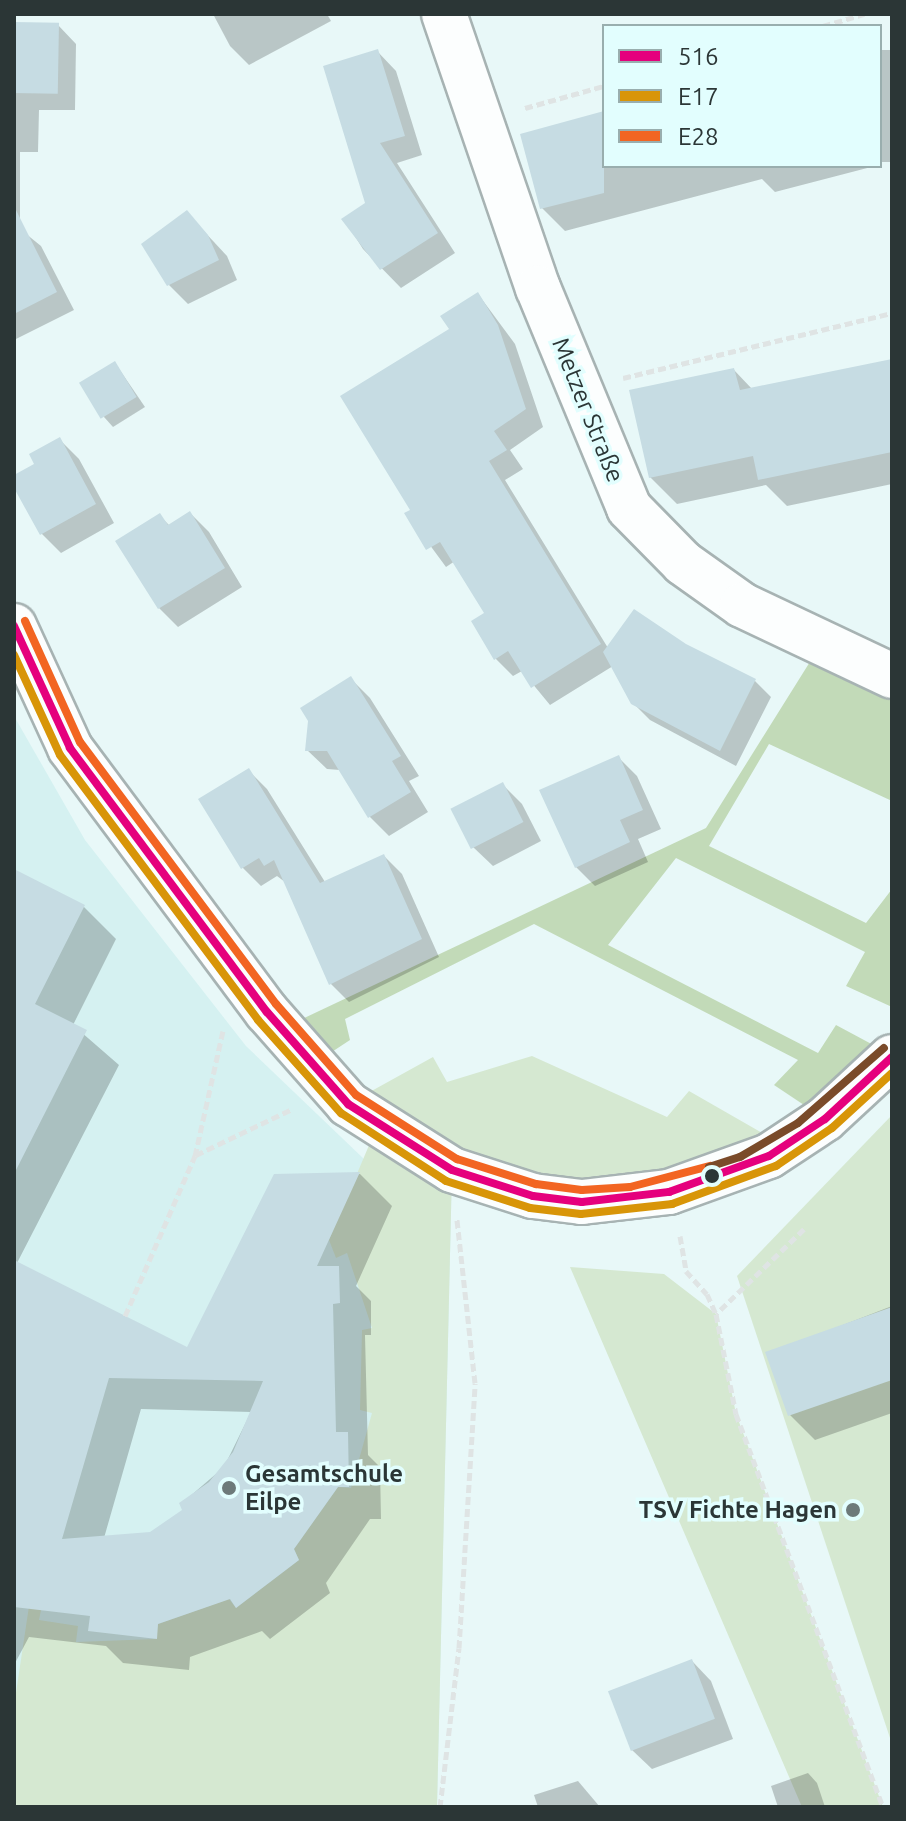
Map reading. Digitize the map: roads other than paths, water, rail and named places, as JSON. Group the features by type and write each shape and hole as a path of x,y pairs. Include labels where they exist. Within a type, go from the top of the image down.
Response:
{"street":[{"name":"Metzer Straße","path":"444,14 538,288 629,508 683,563 742,605 892,676"},
{"path":"14,626 70,748 236,971 333,1089 452,1170 519,1193 582,1202 669,1192 769,1156 825,1119 892,1057"}],"place":[{"name":"Gesamtschule Eilpe","path":"229,1488"},
{"name":"TSV Fichte Hagen","path":"853,1510"}]}
